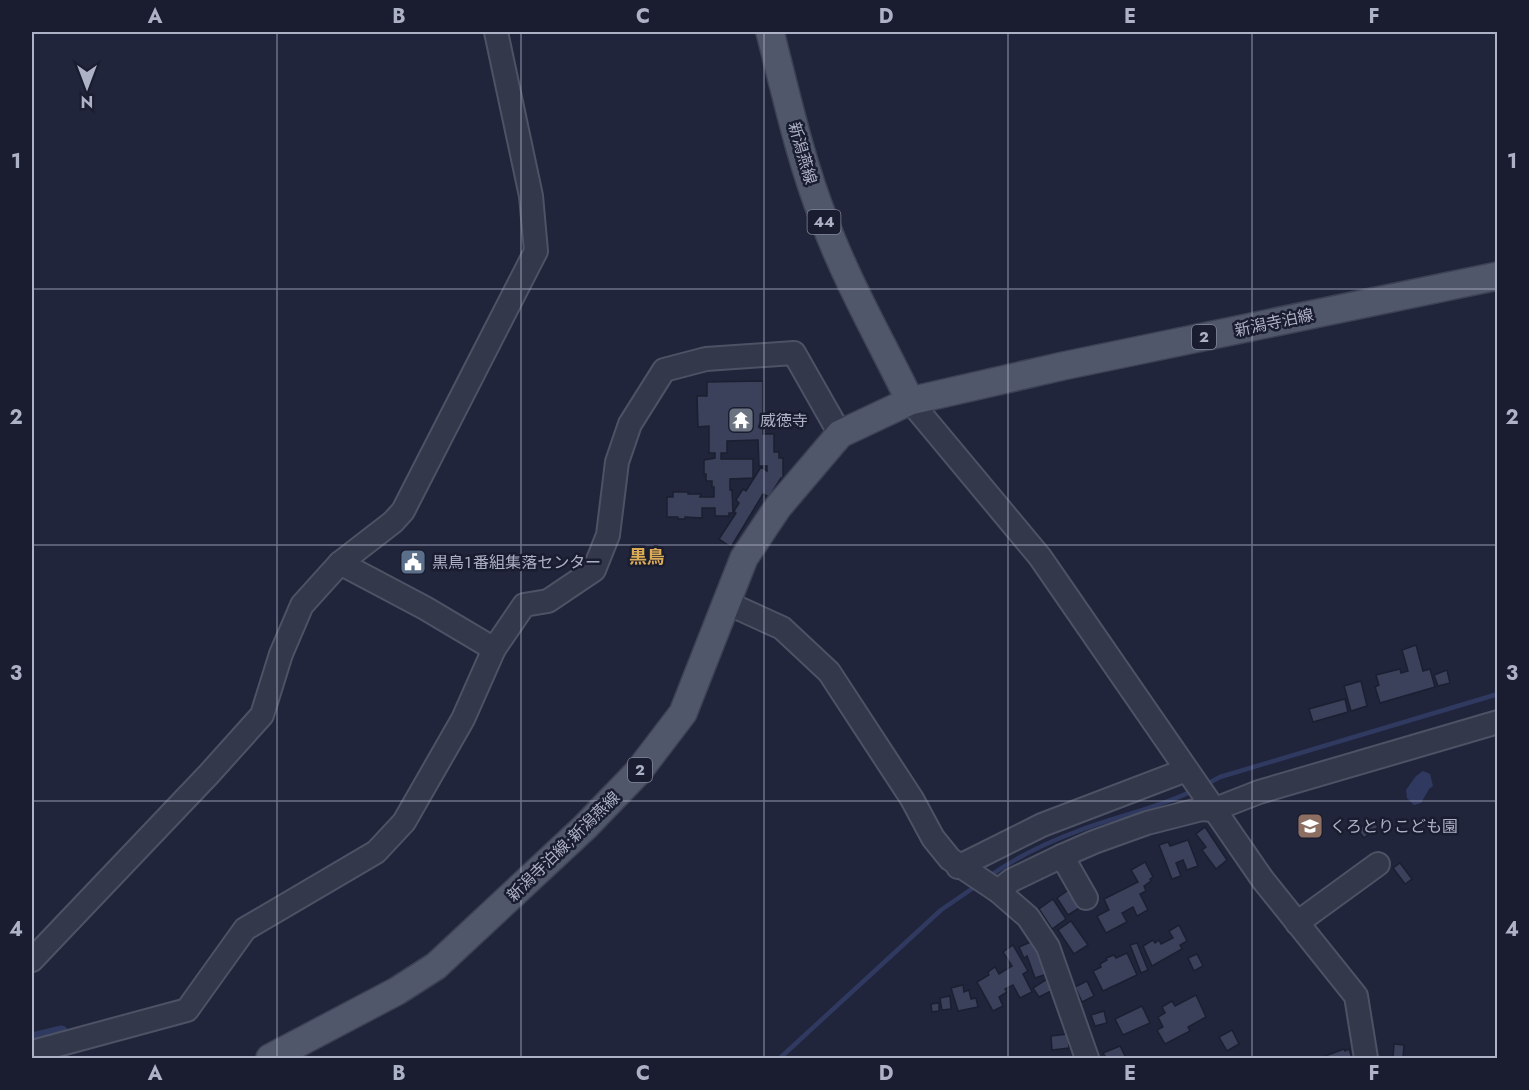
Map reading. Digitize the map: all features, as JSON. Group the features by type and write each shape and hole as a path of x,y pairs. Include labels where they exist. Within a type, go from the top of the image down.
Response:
{"main road":[{"name":"新潟燕線","path":"770,32 806,169 824,221 910,400"},
{"name":"新潟寺泊線","path":"910,400 1497,276"},
{"name":"新潟寺泊線;新潟燕線","path":"270,1059 396,992 436,966 585,827 638,772 683,713 744,558 772,516 840,434 910,400"}],"street":[{"path":"32,960 210,774 262,715 281,654 302,605 340,563 393,522 403,511 536,251 531,196 496,32"},
{"path":"32,1052 187,1010 245,929 376,852 404,822 463,719 494,649 524,605 548,601 594,570 608,535 617,462 630,424 664,370 706,359 794,353 840,434"},
{"path":"910,400 1040,558 1210,807 1263,880 1356,996 1365,1059"},
{"path":"340,563 425,608 494,649"},
{"path":"727,603 782,628 829,672 912,799 933,838 950,859 1028,917 1048,947 1087,1059"},
{"path":"994,890 1062,856 1147,823 1210,807 1497,722"},
{"path":"963,870 1042,825 1188,772"},
{"path":"1062,856 1086,898"},
{"path":"1297,923 1378,864"}],"water":[{"path":"1423,771 1430,774 1433,786 1421,803 1414,805 1407,798 1406,790 1416,776"}],"building":[{"path":"763,381 763,434 774,434 774,452 779,452 779,458 783,458 783,479 781,478 769,497 763,494 731,547 719,539 736,513 734,511 739,503 736,500 743,489 746,491 761,467 767,471 767,466 759,466 758,440 727,441 727,453 721,453 721,459 753,459 753,478 730,479 733,513 729,513 729,516 715,516 715,508 702,508 702,518 667,517 667,497 673,497 673,492 688,492 688,494 701,494 700,497 714,497 712,481 706,481 706,474 704,474 704,460 715,458 715,453 709,453 709,426 698,427 697,396 707,396 707,382"},
{"path":"1416,645 1423,671 1430,669 1435,687 1380,703 1375,687 1379,685 1376,675 1400,669 1401,673 1408,671 1402,650"},
{"path":"1447,670 1450,683 1438,686 1434,675"},
{"path":"1361,681 1367,706 1351,711 1344,686"},
{"path":"1345,699 1348,712 1313,722 1309,709"},
{"path":"1371,819 1378,827 1364,838 1358,830"},
{"path":"1205,827 1227,860 1216,869 1202,850 1206,847 1196,834"},
{"path":"1188,840 1198,866 1187,870 1183,860 1176,863 1181,876 1172,879 1159,845 1168,842 1170,846"},
{"path":"1145,862 1153,877 1144,886 1146,891 1140,894 1148,910 1137,916 1133,907 1122,913 1127,922 1106,933 1097,916 1109,910 1104,899 1138,882 1131,870"},
{"path":"1400,863 1412,879 1405,884 1393,868"},
{"path":"1070,889 1081,907 1068,915 1057,898"},
{"path":"1053,899 1066,919 1052,929 1039,909"},
{"path":"1071,921 1088,945 1074,954 1058,930"},
{"path":"1179,925 1187,941 1180,945 1182,949 1152,966 1143,946 1153,940 1155,943 1159,940 1161,944 1173,938 1169,931"},
{"path":"1033,941 1047,974 1035,978 1027,956 1024,958 1019,947"},
{"path":"1137,943 1148,970 1141,973 1130,945"},
{"path":"1013,945 1028,971 1023,974 1032,992 1020,998 1013,985 1005,989 1007,992 999,997 1003,1006 993,1011 977,982 989,975 988,972 995,967 999,974 1012,966 1003,952"},
{"path":"1127,953 1137,975 1103,991 1093,971 1101,967 1100,964 1107,960 1106,958 1114,955 1116,958"},
{"path":"1197,954 1203,966 1194,971 1188,958"},
{"path":"1047,979 1053,990 1039,997 1033,988"},
{"path":"1087,981 1094,996 1082,1002 1075,987"},
{"path":"963,985 964,992 969,990 971,999 976,998 978,1007 958,1011 951,988"},
{"path":"1196,995 1206,1017 1188,1027 1190,1031 1165,1044 1157,1030 1163,1027 1158,1017 1165,1013 1162,1007 1172,1001 1175,1006"},
{"path":"950,996 951,1009 942,1010 940,998"},
{"path":"939,1003 939,1011 932,1012 931,1004"},
{"path":"1142,1006 1150,1023 1123,1035 1115,1019"},
{"path":"1104,1011 1107,1023 1095,1026 1091,1015"},
{"path":"1232,1030 1239,1044 1227,1051 1219,1037"},
{"path":"1068,1034 1069,1048 1052,1050 1051,1036"},
{"path":"1394,1044 1404,1045 1403,1058 1393,1058"},
{"path":"1120,1046 1126,1058 1106,1058 1103,1053"},
{"path":"1344,1049 1345,1051 1349,1049 1352,1058 1320,1058"}],"waterway":[{"path":"1205,785 1220,777 1498,694"},
{"path":"988,877 1020,857 1055,840 1164,803 1192,791"},
{"path":"780,1058 941,910 976,886"},
{"path":"32,1040 61,1033"}],"place":[{"name":"威徳寺","path":"741,420"},
{"name":"黒鳥１番組集落センター","path":"413,562"},
{"name":"くろとりこども園","path":"1310,826"}],"district":[{"name":"黒鳥","path":"647,557"}]}
